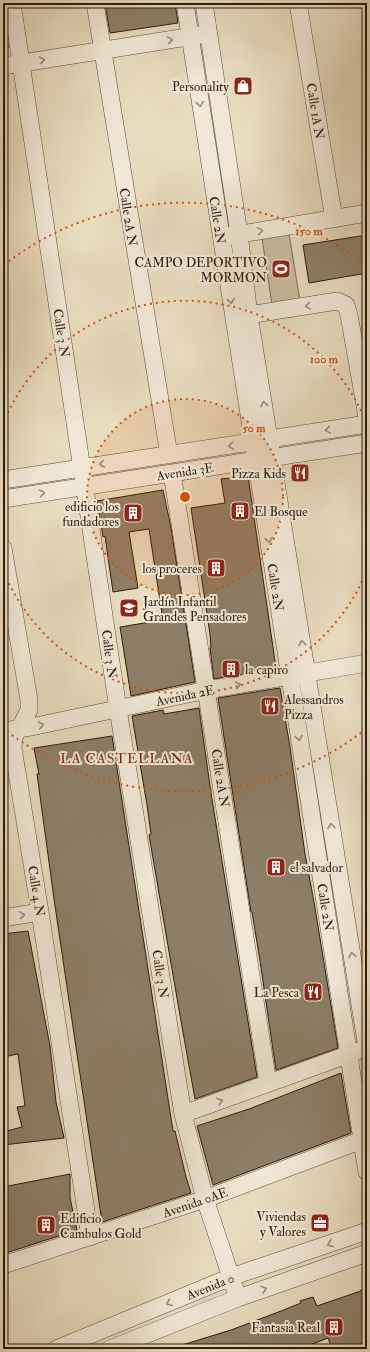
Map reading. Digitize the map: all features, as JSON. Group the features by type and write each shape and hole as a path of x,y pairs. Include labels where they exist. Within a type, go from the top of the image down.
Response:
{"street":[{"name":"Calle 3 N","path":"12,3 118,709 183,1114 205,1199 238,1298"},
{"name":"Calle 2A N","path":"95,3 169,455"},
{"name":"Calle 2N","path":"185,3 221,237 307,674 367,1048"},
{"name":"Calle 2N","path":"204,3 239,234 249,315 261,441"},
{"name":"Calle 1A N","path":"298,3 334,219"},
{"path":"3,66 208,33"},
{"path":"221,237 367,213"},
{"path":"249,315 337,301 346,305 367,417"},
{"name":"Avenida 3E","path":"3,480 367,424"},
{"name":"Avenida 3E","path":"3,499 367,443"},
{"name":"Calle 2N","path":"264,458 290,676 367,1172"},
{"name":"Calle 2A N","path":"172,473 268,1083"},
{"name":"Calle 4 N","path":"3,548 29,700 29,710 14,736 13,748 90,1237"},
{"name":"Avenida 2E","path":"3,731 207,690 367,663"},
{"path":"3,918 40,912"},
{"path":"183,1114 367,1048"},
{"name":"Avenida 0AE","path":"3,1265 205,1199 362,1140"},
{"name":"Avenida 0","path":"56,1349 231,1278 367,1231"},
{"name":"Avenida 0","path":"110,1349 238,1298 367,1253"}],"shaded area":[{"path":"3,3 7,3 14,46 3,48"},
{"name":"CAMPO DEPORTIVO MORMON","path":"289,234 300,301 272,305 262,238"}],"building":[{"path":"105,3 175,3 178,23 110,33"},
{"path":"367,235 367,273 309,283 303,245"},
{"path":"248,476 276,668 214,679 210,648 210,634 191,508 225,503 221,479"},
{"path":"163,490 171,528 195,682 131,696 120,627 163,620 149,529 129,532 138,588 113,592 105,536 103,537 97,501"},
{"path":"280,688 305,854 338,1048 276,1070 218,698"},
{"path":"199,708 211,793 257,1077 195,1099 149,835 151,834 147,805 132,716 163,710 164,714"},
{"path":"112,736 173,1131 175,1131 191,1193 102,1222 55,906 37,774 39,774 34,748"},
{"path":"28,931 50,1046 56,1102 64,1138 3,1145 3,1132 22,1127 17,1107 25,1106 18,1054 3,1057 3,934"},
{"path":"341,1073 351,1133 213,1185 197,1126 249,1109"},
{"path":"70,1174 70,1198 77,1230 3,1254 3,1187"},
{"path":"367,1287 367,1349 332,1349 328,1338 300,1349 179,1349 179,1346 231,1330 301,1303 300,1301 313,1297 317,1306 358,1292"}],"place":[{"name":"Personality","path":"243,86"},
{"name":"CAMPO DEPORTIVO MORMON","path":"281,269"},
{"name":"Pizza Kids","path":"300,473"},
{"name":"El Bosque","path":"240,511"},
{"name":"edificio los fundadores","path":"133,513"},
{"name":"los proceres","path":"216,568"},
{"name":"Jardín Infantil Grandes Pensadores","path":"129,608"},
{"name":"la capiro","path":"231,669"},
{"name":"Alessandros Pizza","path":"270,706"},
{"name":"el salvador","path":"276,867"},
{"name":"La Pesca","path":"313,992"},
{"name":"Viviendas y Valores","path":"320,1223"},
{"name":"Edificio Cambulos Gold","path":"46,1225"},
{"name":"Fantasia Real","path":"334,1327"}],"district":[{"name":"LA CASTELLANA","path":"127,758"}]}
